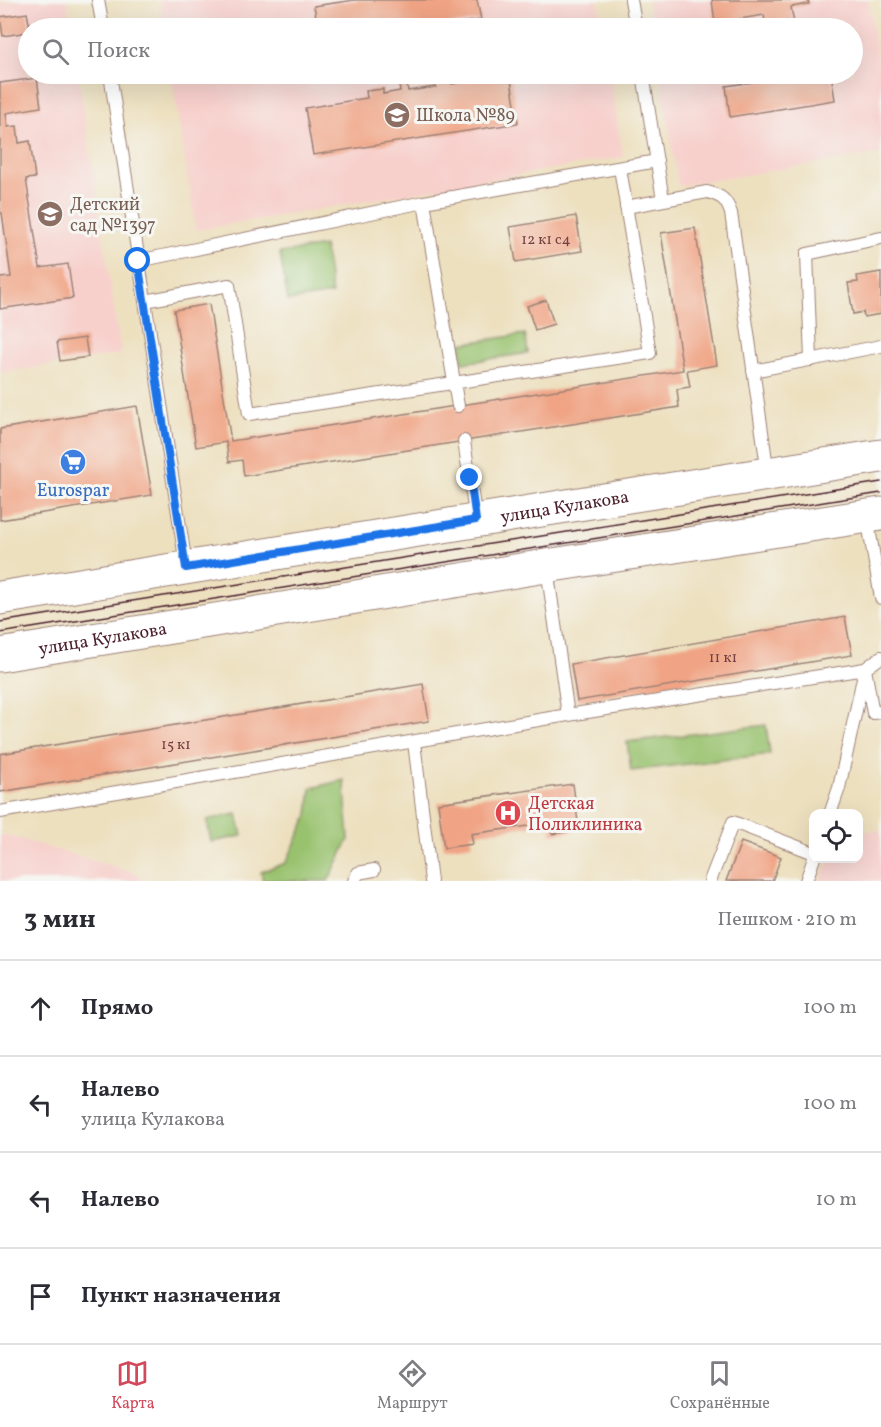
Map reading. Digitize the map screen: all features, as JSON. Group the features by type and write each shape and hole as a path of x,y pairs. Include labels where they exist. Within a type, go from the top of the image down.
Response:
{"main road":[{"name":"улица Кулакова","path":"0,598 881,456"},
{"name":"улица Кулакова","path":"0,655 874,515"}],"lane":[{"path":"98,0 101,18"},
{"path":"631,0 634,18"},
{"path":"111,84 186,568"},
{"path":"645,84 663,200"},
{"path":"138,261 424,202 657,161"},
{"path":"144,302 229,285 249,414 650,353 620,168"},
{"path":"626,207 707,192 718,195 727,202 731,213 768,475"},
{"path":"424,202 458,406"},
{"path":"812,360 807,254 881,238"},
{"path":"753,371 881,346"},
{"path":"464,441 476,520"},
{"path":"874,515 881,598"},
{"path":"546,567 568,715"},
{"path":"0,812 568,715 865,669 881,657"},
{"path":"865,669 873,713 881,712"},
{"path":"831,809 839,788 865,669"},
{"path":"414,742 431,881"},
{"path":"711,881 733,822 809,851"},
{"path":"806,881 812,863"},
{"path":"354,881 358,873 374,870"}],"shaded area":[{"name":"Детский сад №1397","path":"17,0 67,0 70,18 18,18 18,84 80,84 121,354 0,373 0,3"},
{"path":"160,0 598,0 601,18 163,18"},
{"path":"648,0 868,0 881,82 881,153 678,186 662,84 863,84 863,18 651,18"},
{"name":"Школа №89","path":"173,84 612,84 623,157 196,230"},
{"path":"881,830 881,881 820,881 827,863 863,863 863,832"},
{"path":"7,835 138,874 140,881 0,881 0,836"}],"green space":[{"path":"324,246 332,294 288,301 280,253"},
{"path":"525,334 528,353 463,363 460,344"},
{"path":"766,725 770,754 631,771 627,742"},
{"path":"344,780 349,839 328,881 263,881 261,872 286,863 308,815 311,788"},
{"path":"237,814 242,836 211,842 207,820"}],"building":[{"path":"355,0 477,0 481,18 316,18 314,6"},
{"path":"712,0 808,0 809,4 791,7 793,18 764,18 764,15 746,18 714,18"},
{"path":"27,13 28,18 18,18 18,34 3,36 0,17"},
{"path":"18,81 18,84 38,84 41,107 6,113 8,127 17,126 19,143 30,141 35,178 26,179 40,268 68,264 73,298 0,309 0,278 11,277 2,213 0,213 0,83"},
{"path":"399,84 407,84 408,91 436,87 435,84 512,84 518,123 313,155 305,108 367,98 366,91 383,89 383,94 400,91"},
{"path":"833,84 835,100 730,117 726,86"},
{"path":"576,216 582,251 516,262 510,227"},
{"path":"695,228 717,365 687,370 690,387 677,389 679,407 244,476 242,460 229,462 226,442 196,447 174,310 209,304 231,441 347,423 683,370 661,233"},
{"path":"881,272 881,314 864,317 863,312 853,314 848,283 858,282 857,276"},
{"path":"546,300 554,324 535,330 527,306"},
{"path":"85,338 88,357 60,361 57,342"},
{"name":"Eurospar","path":"137,406 152,495 0,520 0,429"},
{"path":"845,617 852,655 577,701 571,664"},
{"path":"423,684 429,721 0,792 0,754"},
{"name":"Детская Поликлиника","path":"573,784 579,830 552,834 550,823 471,834 473,844 444,848 438,803"},
{"path":"741,842 781,857 772,881 726,881"}],"tram line":[{"path":"0,622 881,482"},
{"path":"0,633 881,493"}],"place":[{"name":"Школа №89","path":"397,115"},
{"name":"Детский сад №1397","path":"50,214"},
{"name":"Eurospar","path":"73,462"},
{"name":"Детская Поликлиника","path":"508,813"}],"route":[{"path":"138,261 186,568 476,520 470,478"}]}
